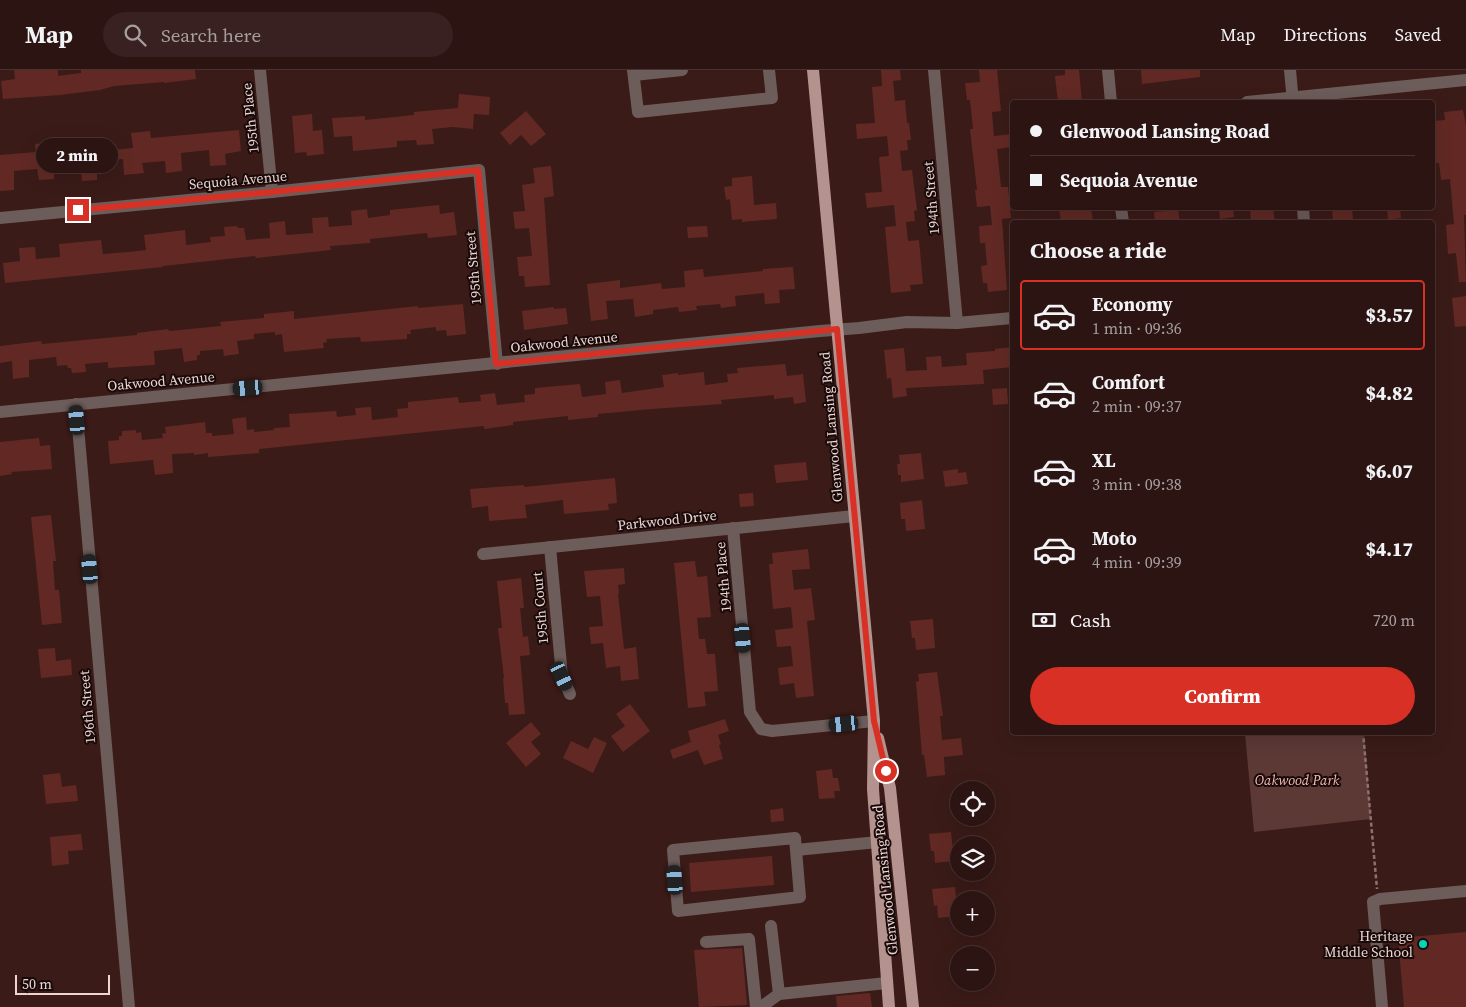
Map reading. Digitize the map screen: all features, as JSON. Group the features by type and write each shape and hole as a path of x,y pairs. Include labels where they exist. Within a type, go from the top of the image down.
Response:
{"main road":[{"name":"Glenwood Lansing Road","path":"814,70 874,721 872,788 878,842 889,1007"},
{"name":"Glenwood Lansing Road","path":"874,721 890,788 913,1007"}],"street":[{"name":"195th Place","path":"260,70 272,192"},
{"path":"682,70 633,72 638,112 772,98 769,70"},
{"name":"194th Street","path":"934,70 957,323"},
{"path":"1108,70 1111,100"},
{"path":"1290,70 1293,100 1466,80"},
{"name":"Sequoia Avenue","path":"0,218 478,170"},
{"name":"195th Street","path":"478,170 496,364"},
{"name":"Oakwood Avenue","path":"0,412 907,322 957,323 1010,318"},
{"name":"196th Street","path":"76,404 129,1007"},
{"name":"Parkwood Drive","path":"483,554 854,516"},
{"name":"194th Place","path":"733,528 750,712 760,729 772,731 874,721"},
{"name":"195th Court","path":"550,547 562,676 570,694"},
{"path":"795,838 796,850 800,897 678,911 673,850 795,838"},
{"path":"796,850 878,842"},
{"path":"1382,1007 1373,902 1380,899 1466,891"},
{"path":"771,926 779,994"},
{"path":"706,942 749,939 756,1007"},
{"path":"761,1007 779,994 887,983"}],"path":[{"path":"1363,735 1378,893"}],"green space":[{"name":"Oakwood Park","path":"1245,735 1364,735 1371,819 1254,832"}],"building":[{"path":"14,70 58,70 58,76 81,73 81,70 195,70 196,79 114,86 100,90 60,95 3,99 1,81 15,79"},
{"path":"881,70 900,70 901,80 893,81 895,101 905,100 911,140 907,140 908,150 900,151 902,171 912,170 917,210 914,211 915,221 906,222 908,241 919,240 923,284 910,285 911,291 891,293 885,227 896,226 894,205 867,208 865,193 882,192 879,157 889,156 887,136 857,139 856,124 875,123 872,87 882,86"},
{"path":"979,70 997,70 1001,111 992,112 994,136 1010,134 1010,147 997,149 1001,187 1008,187 1011,218 1002,219 1007,290 988,292 987,283 983,283 981,266 987,265 985,243 980,243 979,226 992,225 990,206 977,207 975,190 977,190 970,129 973,129 970,100 967,100 965,83 980,82"},
{"path":"1065,70 1079,70 1082,100 1058,100 1055,76 1065,75"},
{"path":"1141,70 1200,70 1200,77 1142,84"},
{"path":"459,94 490,97 489,115 474,114 473,129 453,127 432,129 434,144 417,145 416,140 397,141 397,147 353,151 352,136 334,137 332,118 365,116 365,120 414,115 414,112 458,108"},
{"path":"1463,110 1466,125 1466,215 1464,215 1466,282 1459,282 1456,253 1448,254 1446,225 1454,224 1450,179 1441,180 1439,163 1435,163 1435,121 1445,120 1444,112"},
{"path":"526,111 546,134 531,146 521,135 510,145 500,133"},
{"path":"312,114 313,131 322,130 324,154 307,156 306,152 295,153 292,116"},
{"path":"239,130 241,151 225,154 226,165 210,166 209,150 181,153 182,171 166,173 165,161 142,163 144,173 124,175 123,159 97,161 97,180 82,181 79,158 54,160 54,179 39,180 37,169 14,171 14,190 0,191 0,155 36,152 35,144 67,141 67,147 110,142 111,150 133,148 131,133 150,131 151,138"},
{"path":"551,166 554,196 544,198 550,285 525,287 524,276 519,276 517,257 532,256 529,228 515,229 513,212 525,211 522,185 535,183 533,168"},
{"path":"752,176 754,205 776,203 777,219 742,222 742,219 732,220 730,199 726,200 724,187 732,186 732,178"},
{"path":"439,205 440,214 454,212 457,235 428,238 427,233 370,239 370,243 330,246 331,250 256,258 255,256 5,283 3,263 20,261 19,248 35,247 36,259 60,257 59,244 101,240 103,254 129,252 146,250 144,235 185,230 186,245 211,242 210,237 225,236 224,227 237,226 238,228 244,228 246,240 270,238 269,223 285,221 286,235 313,233 312,218 328,217 329,227 352,225 351,211 367,209 368,218 390,215 390,210"},
{"path":"1059,210 1091,210 1093,220 1061,220"},
{"path":"1178,210 1180,220 1155,220 1154,212"},
{"path":"1219,210 1233,210 1234,217 1220,219"},
{"path":"1250,210 1273,210 1275,220 1251,220"},
{"path":"1332,210 1352,210 1353,220 1333,220"},
{"path":"1387,210 1400,210 1401,218 1388,220"},
{"path":"707,226 708,237 688,238 687,227"},
{"path":"793,267 795,289 779,290 780,303 765,304 764,293 735,296 736,306 721,308 720,304 696,306 697,310 679,312 678,307 653,310 653,314 635,317 633,299 606,301 608,319 591,321 587,284 620,280 620,288 661,283 662,289 685,287 684,271 703,269 704,277"},
{"path":"1466,296 1466,326 1455,327 1452,298"},
{"path":"463,304 466,334 447,336 446,330 436,331 436,327 410,330 411,334 407,334 407,339 361,342 360,337 326,339 327,342 323,343 324,348 284,352 282,334 275,335 275,332 254,334 254,339 237,341 239,354 224,356 223,349 200,351 200,355 197,355 197,360 184,362 182,348 154,351 155,365 108,368 108,362 85,364 86,372 72,373 71,368 68,368 67,365 57,366 56,357 29,360 29,377 13,379 12,361 0,363 0,346 41,341 42,344 137,335 137,333 168,329 169,331 221,326 220,322 264,318 264,314 294,311 294,319 418,306 418,308"},
{"path":"554,307 554,309 566,308 568,324 524,330 522,311"},
{"path":"1010,347 1010,367 983,370 984,384 906,388 907,396 893,398 891,378 887,379 884,350 904,348 906,371 927,370 926,357 941,356 942,367 967,365 966,353 995,351 995,349"},
{"path":"785,364 787,376 803,374 806,402 794,404 793,397 774,399 774,395 721,400 722,404 598,414 598,417 568,420 568,416 513,422 513,425 484,429 484,426 259,449 259,453 208,457 208,453 194,455 194,453 172,454 173,473 155,475 153,460 110,464 108,441 119,440 119,436 122,436 122,431 136,430 136,433 141,432 142,440 163,438 162,434 166,433 165,427 205,422 206,433 212,433 212,436 234,434 232,419 246,417 247,430 254,429 254,432 274,430 274,428 290,427 289,414 336,411 337,417 356,415 355,408 371,407 372,420 398,417 397,409 408,408 408,402 458,397 459,403 481,401 480,395 495,393 497,405 525,402 524,395 535,394 535,388 580,384 582,397 606,394 605,382 620,380 622,393 664,387 662,375 678,373 678,375 704,372 705,385 728,382 727,374 738,373 737,368"},
{"path":"1007,388 1008,404 993,405 992,389"},
{"path":"39,438 40,446 50,445 52,469 11,472 12,474 0,476 0,442"},
{"path":"921,453 924,479 901,482 901,475 898,475 897,464 900,464 899,455"},
{"path":"806,462 808,480 776,483 774,465"},
{"path":"958,469 958,473 966,472 968,484 945,487 943,471"},
{"path":"615,478 617,503 608,504 609,510 564,514 563,500 525,505 527,518 489,521 488,506 472,508 470,489 524,485 524,487"},
{"path":"753,493 754,506 740,507 739,494"},
{"path":"922,500 925,529 906,531 905,519 901,519 900,503"},
{"path":"51,515 56,561 53,561 55,590 59,590 62,623 42,625 31,517"},
{"path":"808,549 810,569 792,570 794,590 811,588 815,620 807,621 814,696 796,698 794,683 780,685 778,668 793,666 791,646 777,647 775,630 793,628 791,607 773,609 769,564 773,564 772,553"},
{"path":"695,561 697,577 707,576 711,617 697,618 699,639 705,639 707,654 715,654 718,691 704,692 706,706 688,708 674,563"},
{"path":"624,568 625,584 618,585 618,594 624,649 636,647 639,679 621,681 620,666 606,668 603,643 591,644 589,627 603,626 600,596 587,597 584,571"},
{"path":"521,578 524,608 520,608 523,637 528,636 530,655 520,656 525,714 509,715 508,703 505,703 498,628 502,628 497,581"},
{"path":"933,619 935,648 916,650 910,621"},
{"path":"55,648 56,661 71,659 72,675 41,678 38,649"},
{"path":"937,672 943,716 940,716 942,740 961,738 963,755 944,757 945,775 927,777 924,755 922,755 916,682 919,681 918,674"},
{"path":"630,704 650,731 623,752 611,736 625,726 616,714"},
{"path":"725,719 729,731 718,735 723,759 704,765 698,750 673,759 670,750 691,742 688,731"},
{"path":"531,722 541,734 531,742 541,754 526,767 506,743"},
{"path":"594,737 607,743 593,773 563,758 571,741 588,749"},
{"path":"832,769 833,778 838,778 840,791 834,791 835,798 819,799 816,771"},
{"path":"60,773 62,787 76,785 78,801 46,804 43,775"},
{"path":"783,808 784,821 771,822 770,810"},
{"path":"951,832 950,861 935,863 929,834"},
{"path":"81,834 83,850 68,851 69,864 52,866 50,837"},
{"path":"772,856 774,885 691,892 689,863"},
{"path":"955,887 955,891 950,891 950,917 938,918 937,905 934,906 932,889"},
{"path":"1466,932 1466,1007 1404,1007 1398,938"},
{"path":"742,948 747,1005 699,1007 694,950"},
{"path":"870,993 872,1007 837,1007 836,996"}],"place":[{"name":"Heritage Middle School","path":"1423,944"}],"route":[{"path":"78,210 478,170 496,364 837,329 874,721 886,771"}]}
